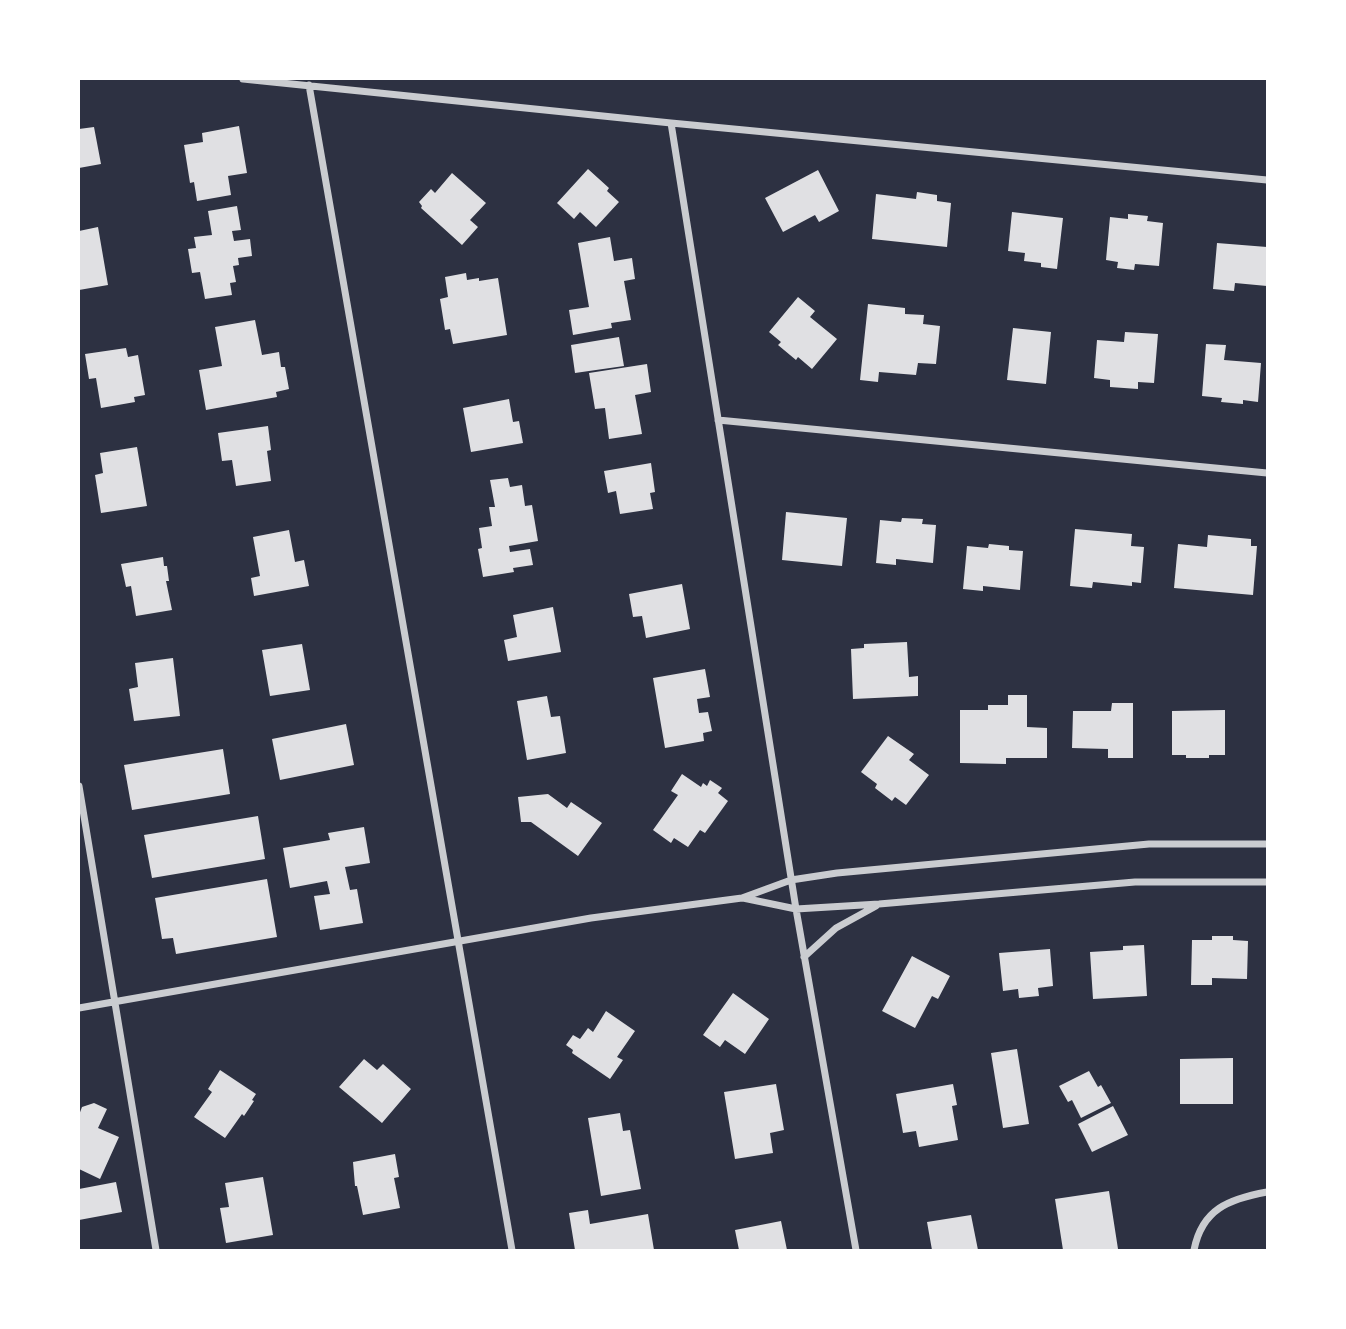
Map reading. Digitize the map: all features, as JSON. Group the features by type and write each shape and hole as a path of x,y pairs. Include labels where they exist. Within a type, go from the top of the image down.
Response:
{"street":[{"path":"243,79 1267,180"},
{"path":"309,85 456,941 512,1250"},
{"path":"671,123 791,880 856,1250"},
{"path":"718,420 1267,473"},
{"path":"79,786 156,1250"},
{"path":"79,1008 591,918 742,898 791,880 917,864 1149,844 1267,844"},
{"path":"742,898 796,909 1135,881 1267,882"},
{"path":"804,957 836,928 879,904"},
{"path":"1194,1250 1202,1224 1212,1214 1231,1202 1267,1192"}],"building":[{"path":"239,126 247,173 228,176 231,195 197,201 194,182 190,183 184,145 203,142 202,133"},
{"path":"94,127 101,164 79,168 79,129"},
{"path":"588,169 609,188 607,191 619,202 596,227 580,212 574,219 557,203"},
{"path":"818,170 839,211 819,222 815,215 783,232 765,198"},
{"path":"452,173 486,203 470,220 478,227 462,245 421,208 419,202 431,189 435,193"},
{"path":"917,192 937,195 937,201 951,203 947,247 872,239 876,194 916,199"},
{"path":"237,206 241,230 232,231 234,241 250,239 252,256 238,258 239,265 233,266 236,282 230,283 232,295 205,299 200,272 192,273 188,249 196,248 194,237 212,235 208,211"},
{"path":"1012,212 1063,218 1057,269 1024,261 1025,253 1008,251"},
{"path":"1128,214 1148,216 1147,221 1163,223 1159,266 1135,264 1134,270 1117,268 1118,262 1106,260 1110,217 1128,219"},
{"path":"98,227 108,285 79,290 79,231"},
{"path":"610,237 614,261 632,258 635,279 624,281 631,320 611,323 612,328 573,335 569,310 589,307 578,243"},
{"path":"1217,243 1267,247 1267,286 1235,283 1234,291 1213,289"},
{"path":"466,273 467,280 498,278 507,335 453,344 450,329 445,330 440,299 448,297 445,277"},
{"path":"798,297 815,311 810,317 837,339 812,369 778,345 781,342 769,332"},
{"path":"868,304 905,308 905,314 924,315 923,324 940,326 936,364 918,363 916,375 879,372 878,382 860,380"},
{"path":"255,320 262,355 279,352 289,389 276,392 277,397 206,410 199,370 222,366 215,327"},
{"path":"1013,328 1051,332 1046,384 1007,380"},
{"path":"1125,332 1158,334 1154,383 1138,382 1138,389 1110,387 1110,380 1094,378 1097,340 1124,342"},
{"path":"619,337 624,366 575,373 571,345"},
{"path":"1206,344 1226,345 1224,360 1261,363 1258,402 1221,402 1222,398 1202,396"},
{"path":"126,348 128,357 138,355 145,395 134,397 135,402 101,408 96,378 89,379 85,354"},
{"path":"647,364 651,392 635,395 642,434 609,439 605,408 595,409 589,373"},
{"path":"509,399 513,422 519,421 523,443 471,452 463,408"},
{"path":"268,426 271,450 267,451 271,481 236,486 232,460 222,461 218,433"},
{"path":"137,447 147,506 101,513 95,475 103,473 100,453"},
{"path":"651,463 655,492 650,493 653,509 620,514 616,491 608,493 604,471"},
{"path":"508,478 510,487 522,485 525,506 532,505 538,541 509,546 510,552 530,549 533,565 513,568 514,572 483,577 478,549 482,548 479,528 492,526 489,507 495,507 490,480"},
{"path":"786,512 847,518 842,566 782,560"},
{"path":"902,518 923,519 922,524 936,525 933,563 896,559 896,565 876,563 880,520 901,522"},
{"path":"1075,529 1132,534 1131,546 1144,547 1141,583 1132,582 1132,586 1093,582 1092,588 1070,586"},
{"path":"289,530 295,562 304,560 309,586 254,596 251,578 260,576 253,537"},
{"path":"1208,535 1251,539 1251,546 1257,546 1253,595 1174,588 1178,544 1207,547"},
{"path":"989,544 1023,551 1020,590 983,586 983,591 963,589 967,546 988,548"},
{"path":"163,557 164,566 167,566 169,581 166,581 172,610 136,616 131,586 126,587 121,564"},
{"path":"682,584 690,629 646,638 642,616 633,617 629,594"},
{"path":"553,607 561,652 508,661 504,640 517,637 513,615"},
{"path":"907,642 909,677 918,676 918,696 853,699 851,649 864,648 864,644"},
{"path":"302,644 310,690 270,696 262,650"},
{"path":"173,658 180,716 134,721 129,689 138,687 135,663"},
{"path":"705,669 710,697 697,699 699,713 708,712 712,731 703,733 704,741 665,748 653,678"},
{"path":"1008,695 1027,695 1027,727 1047,728 1047,758 1006,758 1006,764 960,763 960,710 988,710 988,705 1008,705"},
{"path":"547,696 551,717 560,716 566,753 527,760 517,701"},
{"path":"1112,703 1133,703 1133,758 1108,758 1108,749 1072,748 1073,711 1111,711"},
{"path":"1225,710 1225,755 1186,758 1186,755 1172,755 1172,711"},
{"path":"346,724 354,765 280,780 272,739"},
{"path":"888,736 914,754 909,760 929,775 906,805 895,797 892,801 875,788 877,784 861,772"},
{"path":"223,749 230,794 132,810 124,765"},
{"path":"682,774 701,787 703,783 707,786 710,780 722,788 718,793 728,801 705,833 700,830 688,847 674,838 671,843 653,830 678,795 671,791"},
{"path":"548,794 567,808 571,802 602,823 578,856 531,822 521,822 518,797"},
{"path":"258,816 265,859 152,878 144,835"},
{"path":"364,827 370,863 345,867 350,890 357,889 363,923 320,930 314,896 330,894 327,881 290,888 283,848 330,840 328,833"},
{"path":"267,879 277,937 176,954 173,938 162,939 155,898"},
{"path":"1212,936 1233,936 1233,940 1248,941 1247,979 1212,978 1212,985 1191,985 1192,940 1212,940"},
{"path":"1144,945 1147,996 1093,999 1090,952 1123,950 1123,946"},
{"path":"1050,949 1053,986 1038,988 1039,996 1019,998 1018,989 1003,991 999,953"},
{"path":"912,956 950,976 938,999 932,996 915,1028 882,1011"},
{"path":"733,993 769,1019 745,1054 725,1040 720,1047 703,1035"},
{"path":"606,1011 635,1031 617,1057 623,1060 610,1079 572,1053 573,1050 566,1045 573,1035 580,1039 588,1028 593,1032"},
{"path":"1017,1049 1029,1124 1003,1128 991,1053"},
{"path":"1233,1058 1233,1104 1180,1104 1180,1059"},
{"path":"364,1059 377,1070 383,1064 411,1089 382,1123 339,1087"},
{"path":"220,1070 256,1094 244,1116 242,1114 225,1138 194,1117 212,1092 208,1089"},
{"path":"1089,1071 1111,1103 1081,1118 1072,1100 1068,1102 1059,1086"},
{"path":"776,1084 784,1130 770,1133 773,1153 735,1159 724,1092"},
{"path":"953,1084 957,1105 952,1106 958,1140 919,1147 916,1131 903,1133 896,1094"},
{"path":"94,1103 107,1109 98,1128 119,1137 100,1179 79,1169 79,1115 82,1107"},
{"path":"1113,1106 1128,1135 1092,1152 1078,1124"},
{"path":"620,1113 623,1131 630,1130 641,1189 601,1196 588,1118"},
{"path":"395,1154 399,1177 394,1178 400,1208 363,1215 355,1186 353,1162"},
{"path":"263,1177 273,1235 226,1243 220,1208 229,1207 225,1183"},
{"path":"116,1182 122,1212 79,1220 79,1189"},
{"path":"1109,1191 1118,1249 1063,1250 1055,1199"},
{"path":"588,1210 590,1224 648,1214 654,1250 575,1250 569,1213"},
{"path":"971,1215 978,1250 932,1250 927,1222"},
{"path":"781,1221 787,1250 739,1250 735,1230"}]}
